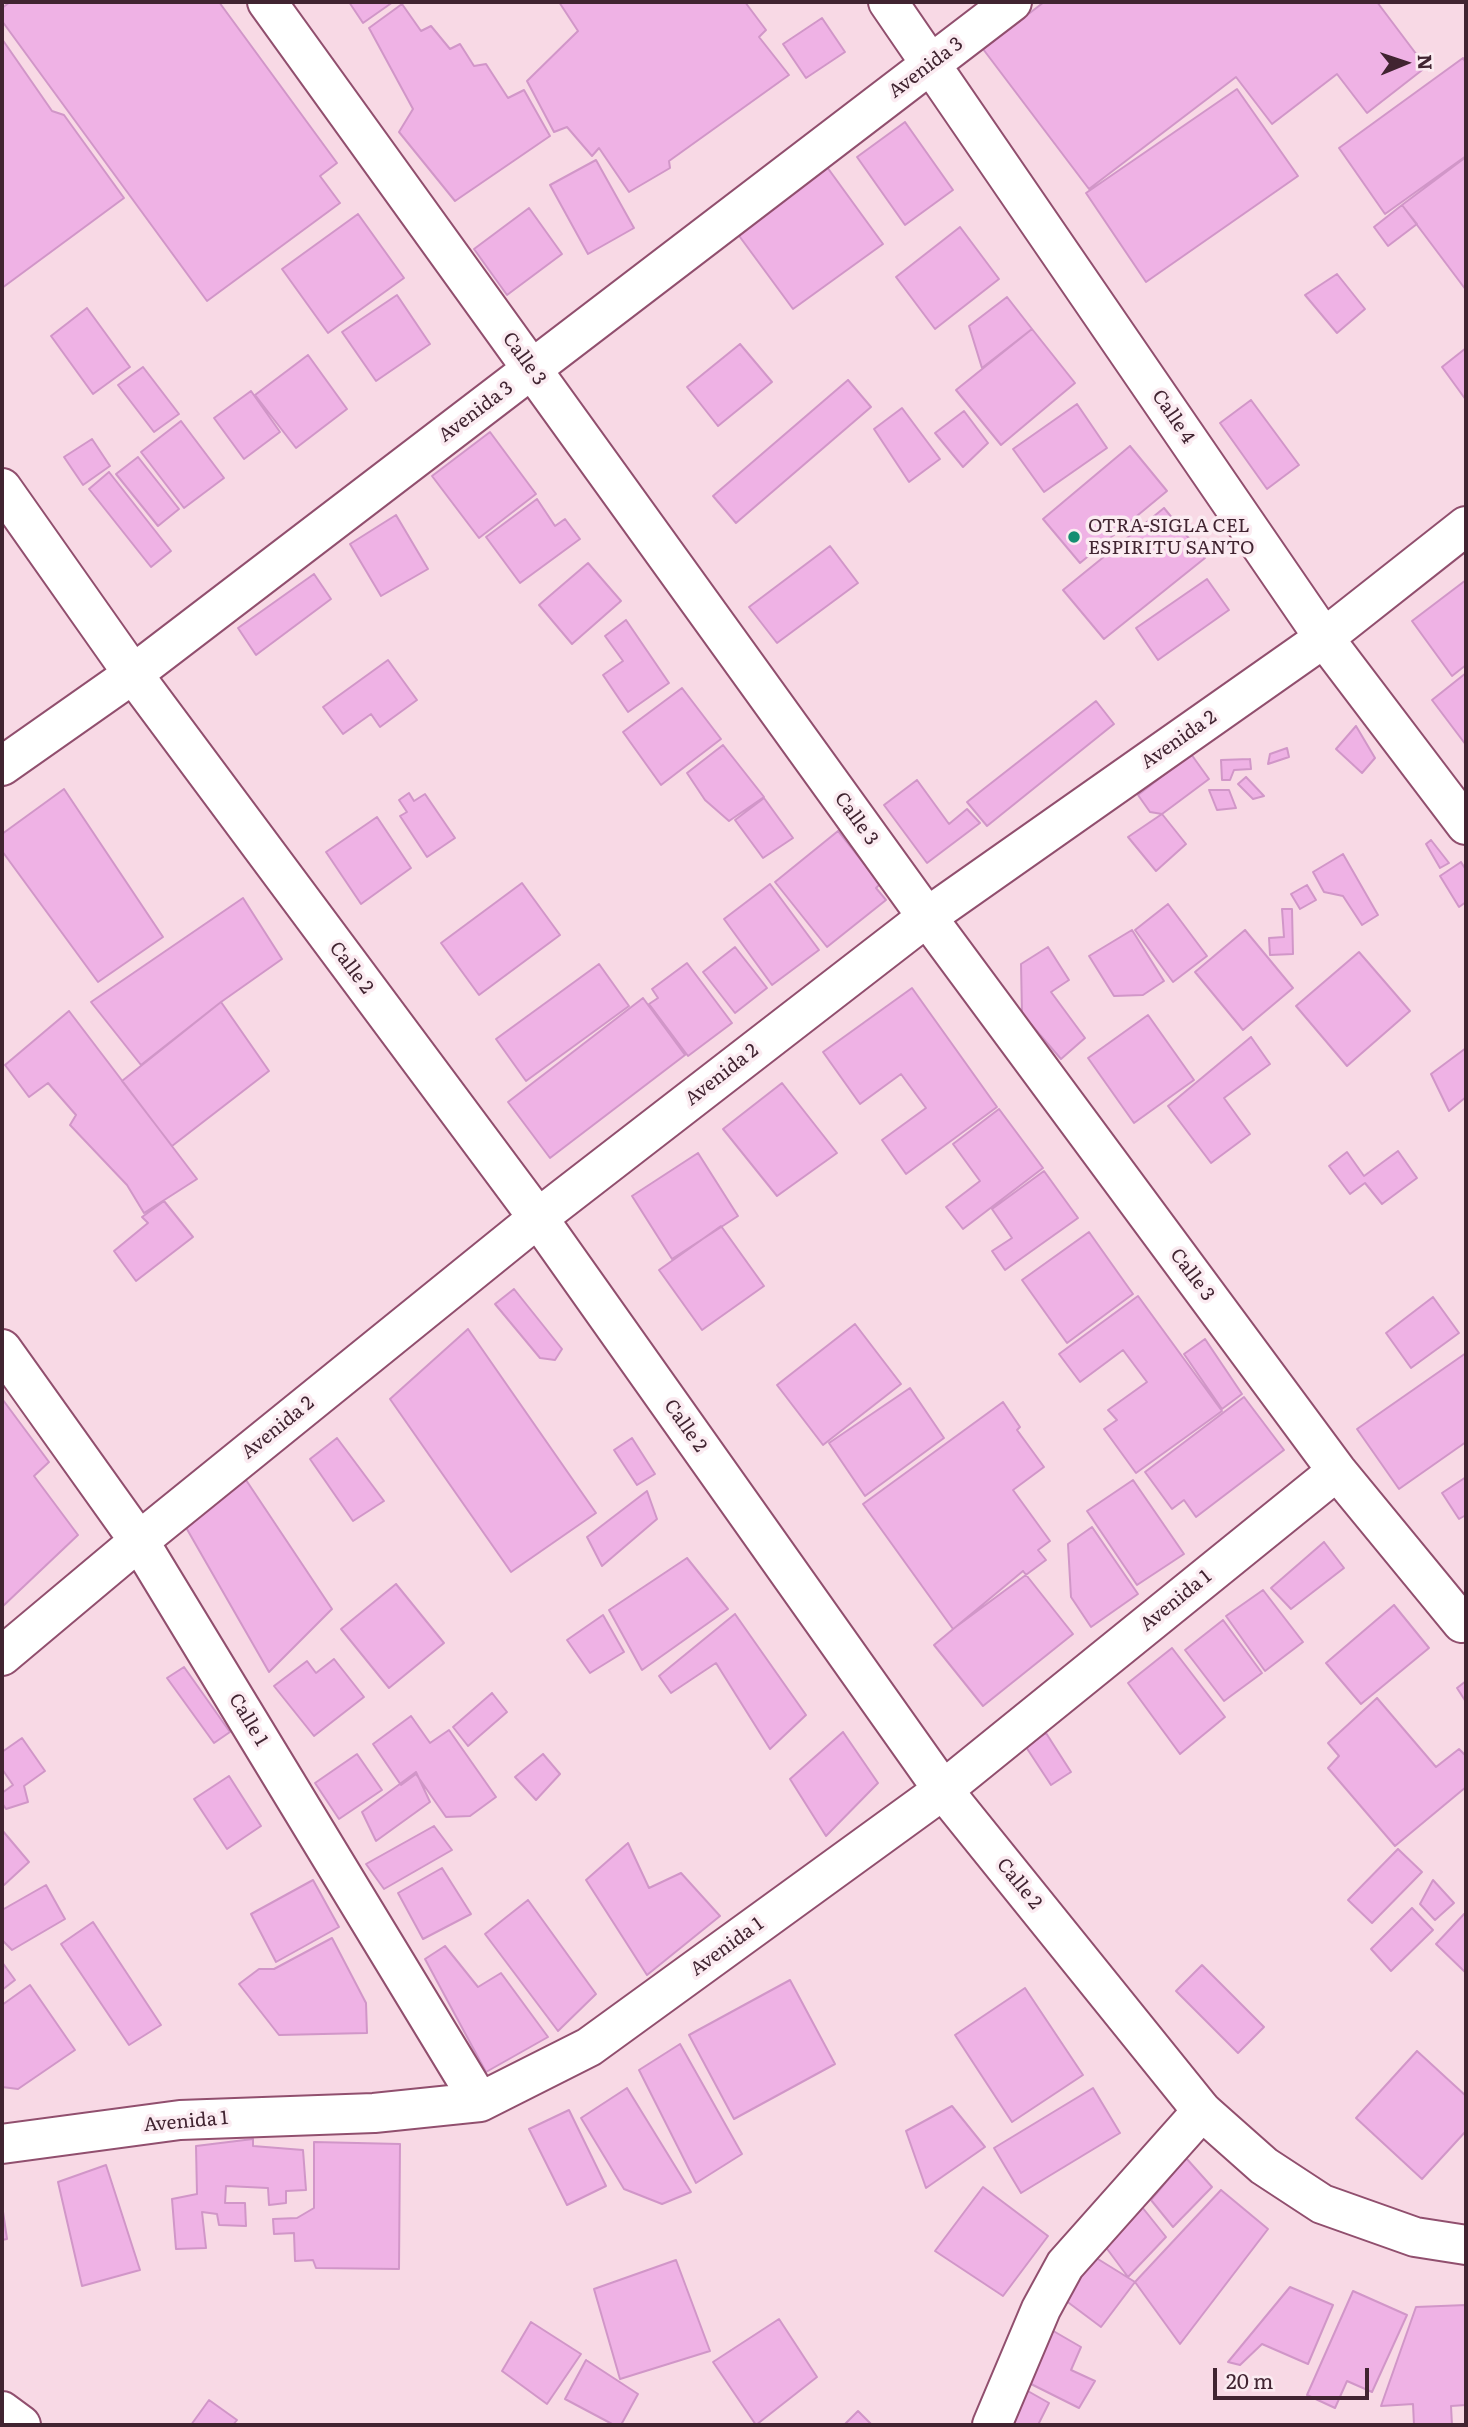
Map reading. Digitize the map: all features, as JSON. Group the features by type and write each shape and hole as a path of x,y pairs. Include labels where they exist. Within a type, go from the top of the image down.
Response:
{"street":[{"name":"Calle 3","path":"267,2 927,917 1337,1471 1462,1623"},
{"name":"Calle 4","path":"888,2 1324,638 1466,825"},
{"name":"Avenida 3","path":"2,766 133,674 1012,2"},
{"name":"Calle 2","path":"2,488 133,674 538,1218 943,1790 1202,2111 1264,2166 1322,2204 1415,2237 1466,2245"},
{"name":"Avenida 2","path":"2,1656 139,1541 538,1218 927,917 1324,638 1466,526"},
{"name":"Calle 1","path":"2,1349 139,1541 480,2102"},
{"name":"Avenida 1","path":"2,2144 180,2120 374,2113 480,2102 589,2047 943,1790 1337,1471"},
{"path":"992,2425 1041,2309 1065,2265 1202,2111"},
{"path":"2,2411 22,2425"}],"building":[{"path":"10,2 219,2 337,163 320,176 340,203 207,301 2,21 2,8"},
{"path":"349,2 393,2 363,23"},
{"path":"559,2 745,2 766,30 759,37 789,75 669,161 670,168 629,192 599,148 592,156 567,127 554,132 527,81 578,31"},
{"path":"1044,2 1377,2 1426,67 1367,113 1337,74 1272,124 1236,77 1089,189 983,49"},
{"path":"402,4 421,31 431,26 450,49 460,44 474,66 486,64 508,98 524,90 550,136 455,201 399,132 413,109 369,28"},
{"path":"822,18 845,52 806,78 783,44"},
{"path":"2,39 52,111 64,115 124,198 2,288"},
{"path":"1463,58 1466,63 1466,156 1385,214 1339,148"},
{"path":"1237,89 1298,176 1146,282 1086,193"},
{"path":"905,122 953,190 905,225 857,157"},
{"path":"1466,157 1466,290 1402,205"},
{"path":"596,160 634,228 588,254 550,185"},
{"path":"827,167 883,244 793,309 737,233"},
{"path":"1402,205 1417,224 1388,246 1374,227"},
{"path":"529,208 562,254 507,295 474,249"},
{"path":"358,214 404,278 328,333 282,269"},
{"path":"960,227 999,279 935,329 896,277"},
{"path":"1337,274 1365,309 1337,333 1305,295"},
{"path":"397,295 430,344 376,381 342,332"},
{"path":"1007,297 1032,329 982,368 969,326"},
{"path":"87,308 130,367 93,394 51,336"},
{"path":"1032,329 1075,383 1001,445 956,390"},
{"path":"740,344 772,382 718,426 687,387"},
{"path":"1466,348 1466,400 1442,367"},
{"path":"308,355 347,409 296,448 255,395"},
{"path":"143,367 179,414 154,432 118,385"},
{"path":"848,380 871,407 736,523 713,496"},
{"path":"251,391 280,432 244,459 214,418"},
{"path":"1251,400 1299,465 1267,489 1220,423"},
{"path":"1077,404 1107,448 1044,492 1013,449"},
{"path":"902,408 940,459 909,482 874,429"},
{"path":"964,411 988,443 963,467 935,433"},
{"path":"181,421 224,478 184,508 141,452"},
{"path":"490,432 536,494 479,538 432,476"},
{"path":"92,439 110,466 83,485 64,457"},
{"path":"1130,446 1167,491 1080,563 1043,519"},
{"path":"138,457 179,509 158,526 116,474"},
{"path":"109,472 171,551 151,567 89,489"},
{"path":"537,499 555,526 565,519 580,539 520,583 486,537"},
{"path":"1164,508 1205,558 1104,639 1063,590"},
{"path":"396,515 428,569 381,596 350,544"},
{"path":"830,546 858,583 777,643 749,607"},
{"path":"588,563 621,601 572,644 539,605"},
{"path":"314,574 331,599 256,655 238,628"},
{"path":"1207,579 1229,610 1158,660 1136,628"},
{"path":"1466,580 1466,665 1452,676 1412,621"},
{"path":"626,620 669,683 628,712 603,675 623,661 605,636"},
{"path":"388,660 417,700 380,727 371,714 343,734 323,707"},
{"path":"1466,673 1466,745 1432,700"},
{"path":"682,688 721,739 661,785 623,732"},
{"path":"1096,701 1114,724 987,826 967,802"},
{"path":"1356,726 1375,758 1362,773 1336,749"},
{"path":"723,745 764,797 729,821 705,800 687,773"},
{"path":"1287,748 1289,757 1268,764 1270,754"},
{"path":"1191,754 1209,779 1162,814 1150,812 1138,795"},
{"path":"1250,759 1251,769 1234,770 1230,780 1222,780 1221,760"},
{"path":"1246,777 1264,796 1253,799 1238,784"},
{"path":"917,780 949,824 967,809 980,823 927,863 884,805"},
{"path":"64,789 163,937 98,982 2,851 2,834"},
{"path":"1209,790 1229,790 1236,808 1217,810"},
{"path":"409,793 414,801 425,794 455,838 427,857 400,816 407,812 399,800"},
{"path":"764,798 793,838 763,858 735,820"},
{"path":"1162,814 1186,844 1156,871 1128,837"},
{"path":"377,817 411,868 361,904 326,852"},
{"path":"838,831 880,884 876,888 886,900 827,947 775,882"},
{"path":"1431,840 1449,863 1440,868 1426,844"},
{"path":"1343,854 1378,915 1362,925 1343,896 1324,892 1313,872"},
{"path":"1461,862 1466,870 1466,902 1459,907 1440,876"},
{"path":"522,883 560,935 479,995 441,943"},
{"path":"770,884 819,950 772,985 724,919"},
{"path":"1307,885 1316,900 1300,909 1291,894"},
{"path":"243,898 282,959 221,1002 141,1065 91,1002"},
{"path":"1168,904 1207,956 1173,982 1135,930"},
{"path":"1282,909 1292,909 1293,954 1270,955 1269,938 1284,937"},
{"path":"1132,930 1164,981 1143,995 1114,996 1089,956"},
{"path":"1245,930 1293,988 1243,1030 1195,972"},
{"path":"735,947 767,988 735,1013 703,972"},
{"path":"1048,947 1069,980 1051,992 1085,1038 1061,1059 1022,1014 1021,964"},
{"path":"1359,952 1410,1011 1347,1066 1296,1006"},
{"path":"687,963 732,1023 688,1056 649,1004 658,998 652,989"},
{"path":"599,964 629,1006 526,1081 496,1039"},
{"path":"912,988 997,1107 906,1174 882,1140 926,1108 901,1074 860,1104 823,1052"},
{"path":"643,998 685,1055 550,1158 508,1102"},
{"path":"221,1002 269,1071 172,1146 122,1081"},
{"path":"69,1011 197,1179 144,1213 127,1185 70,1125 76,1115 48,1083 29,1097 5,1065"},
{"path":"1148,1015 1194,1080 1134,1123 1088,1058"},
{"path":"1251,1037 1270,1064 1224,1098 1250,1134 1211,1163 1168,1106"},
{"path":"1466,1048 1466,1097 1449,1111 1431,1074"},
{"path":"782,1083 837,1153 777,1196 723,1129"},
{"path":"999,1109 1043,1168 963,1229 946,1207 980,1181 953,1144"},
{"path":"1398,1151 1417,1178 1382,1204 1365,1183 1350,1194 1329,1166 1347,1152 1364,1176"},
{"path":"698,1153 738,1216 672,1259 632,1196"},
{"path":"1044,1171 1078,1218 1005,1270 992,1251 1012,1238 992,1209"},
{"path":"164,1201 193,1237 136,1281 114,1251 148,1223 142,1217"},
{"path":"721,1226 764,1286 702,1330 659,1270"},
{"path":"1089,1232 1133,1294 1067,1343 1022,1280"},
{"path":"514,1289 562,1349 555,1360 540,1358 495,1304"},
{"path":"1138,1296 1222,1411 1136,1473 1104,1429 1117,1420 1108,1410 1147,1382 1123,1350 1080,1382 1059,1354"},
{"path":"1433,1297 1459,1333 1411,1368 1386,1333"},
{"path":"855,1324 901,1384 823,1445 777,1385"},
{"path":"468,1329 596,1513 511,1572 390,1399"},
{"path":"1205,1339 1242,1394 1222,1409 1184,1354"},
{"path":"1466,1353 1466,1442 1399,1489 1357,1429"},
{"path":"910,1388 944,1438 865,1496 829,1443"},
{"path":"1244,1397 1284,1450 1196,1517 1184,1500 1172,1509 1145,1472"},
{"path":"3,1400 49,1462 34,1476 78,1535 2,1607"},
{"path":"1003,1402 1020,1427 1017,1430 1044,1467 1013,1490 1050,1541 1038,1550 1046,1560 953,1629 863,1504"},
{"path":"337,1438 384,1501 353,1521 310,1459"},
{"path":"632,1438 655,1474 637,1485 614,1450"},
{"path":"244,1477 332,1609 269,1672 184,1524"},
{"path":"1466,1477 1466,1515 1459,1519 1442,1493"},
{"path":"1133,1480 1184,1554 1137,1585 1087,1511"},
{"path":"647,1491 657,1519 602,1566 587,1537"},
{"path":"1092,1527 1138,1594 1091,1627 1071,1597 1068,1544"},
{"path":"1324,1542 1344,1568 1291,1609 1271,1588"},
{"path":"687,1558 728,1609 642,1670 609,1610"},
{"path":"1023,1571 1073,1634 983,1706 934,1645"},
{"path":"396,1584 444,1643 389,1688 341,1629"},
{"path":"1263,1590 1303,1642 1265,1671 1226,1616"},
{"path":"1394,1605 1429,1648 1361,1704 1326,1663"},
{"path":"735,1614 806,1715 770,1749 716,1663 671,1693 659,1676"},
{"path":"603,1615 624,1652 590,1673 567,1640"},
{"path":"1223,1620 1262,1673 1224,1701 1185,1650"},
{"path":"1172,1648 1225,1717 1180,1754 1128,1683"},
{"path":"334,1659 364,1697 314,1736 274,1686 307,1661 316,1673"},
{"path":"184,1667 230,1732 214,1743 167,1678"},
{"path":"1466,1681 1466,1702 1457,1688"},
{"path":"492,1693 507,1712 468,1746 453,1727"},
{"path":"1377,1698 1436,1767 1459,1749 1466,1756 1466,1787 1395,1846 1328,1768 1339,1756 1328,1743"},
{"path":"411,1716 430,1743 449,1730 496,1797 470,1816 446,1817 416,1774 401,1785 373,1744"},
{"path":"843,1732 878,1783 826,1836 790,1779"},
{"path":"1046,1733 1071,1772 1051,1785 1026,1747"},
{"path":"22,1738 45,1771 24,1786 28,1802 6,1809 2,1803 2,1793 13,1785 2,1769 2,1752"},
{"path":"357,1754 382,1790 339,1819 315,1783"},
{"path":"543,1754 560,1774 536,1800 515,1777"},
{"path":"416,1772 430,1802 376,1841 362,1812"},
{"path":"229,1776 261,1826 227,1849 194,1799"},
{"path":"434,1826 452,1850 384,1889 366,1864"},
{"path":"2,1830 29,1862 4,1885 2,1883"},
{"path":"628,1843 649,1888 681,1873 720,1916 647,1975 586,1880"},
{"path":"1398,1849 1422,1872 1372,1923 1348,1900"},
{"path":"442,1868 471,1914 423,1939 398,1893"},
{"path":"313,1880 339,1927 276,1962 251,1914"},
{"path":"1433,1880 1454,1903 1435,1920 1420,1904"},
{"path":"46,1885 65,1919 12,1950 2,1940 2,1910"},
{"path":"528,1900 596,1994 558,2031 485,1934"},
{"path":"1412,1908 1433,1930 1391,1971 1371,1949"},
{"path":"1465,1913 1466,1915 1466,1973 1436,1944"},
{"path":"93,1922 161,2025 129,2045 61,1944"},
{"path":"332,1938 366,2003 367,2033 279,2035 239,1984 259,1969 274,1969"},
{"path":"445,1946 478,1987 501,1973 548,2037 486,2072 425,1959"},
{"path":"2,1962 15,1980 2,1990"},
{"path":"1202,1965 1264,2027 1238,2053 1176,1991"},
{"path":"790,1980 835,2064 734,2119 689,2035"},
{"path":"30,1985 75,2050 18,2089 2,2087 2,2005"},
{"path":"1025,1988 1083,2075 1012,2122 955,2035"},
{"path":"680,2044 742,2154 696,2183 639,2070"},
{"path":"1417,2051 1466,2096 1466,2131 1422,2179 1356,2118"},
{"path":"627,2088 691,2192 662,2204 624,2189 581,2118"},
{"path":"1093,2088 1120,2133 1021,2193 994,2148"},
{"path":"952,2106 985,2147 926,2188 906,2131"},
{"path":"569,2110 606,2186 567,2205 529,2129"},
{"path":"253,2139 253,2146 303,2150 306,2190 286,2191 286,2203 269,2205 268,2188 226,2186 225,2203 245,2203 246,2226 219,2225 217,2214 202,2212 206,2248 176,2249 172,2199 197,2194 196,2146"},
{"path":"314,2142 400,2144 399,2269 316,2268 313,2260 295,2261 294,2233 274,2234 273,2219 297,2218 314,2208"},
{"path":"1186,2158 1212,2187 1173,2227 1151,2200"},
{"path":"106,2165 140,2270 82,2286 58,2182"},
{"path":"983,2187 1048,2236 1003,2296 935,2251"},
{"path":"1221,2190 1268,2229 1180,2344 1135,2282"},
{"path":"2,2205 7,2239 2,2240"},
{"path":"1142,2207 1166,2237 1128,2277 1099,2238"},
{"path":"1085,2251 1135,2282 1101,2327 1057,2294"},
{"path":"676,2260 710,2351 620,2379 594,2289"},
{"path":"1290,2287 1333,2305 1308,2364 1262,2344 1240,2365 1228,2362"},
{"path":"1353,2291 1407,2315 1372,2392 1347,2381 1335,2408 1307,2395"},
{"path":"1466,2305 1466,2405 1451,2406 1452,2425 1414,2425 1413,2404 1381,2406 1416,2307"},
{"path":"779,2319 817,2377 756,2425 713,2362"},
{"path":"531,2322 581,2354 547,2404 502,2371"},
{"path":"1043,2325 1081,2347 1071,2370 1095,2381 1079,2408 1017,2377"},
{"path":"586,2360 638,2394 621,2425 614,2425 565,2399"},
{"path":"1019,2386 1049,2403 1038,2425 1001,2425"},
{"path":"209,2400 237,2420 233,2425 191,2425"},
{"path":"858,2411 872,2425 844,2425"}],"place":[{"name":"OTRA-SIGLA CEL ESPIRITU SANTO","path":"1074,537"}]}
